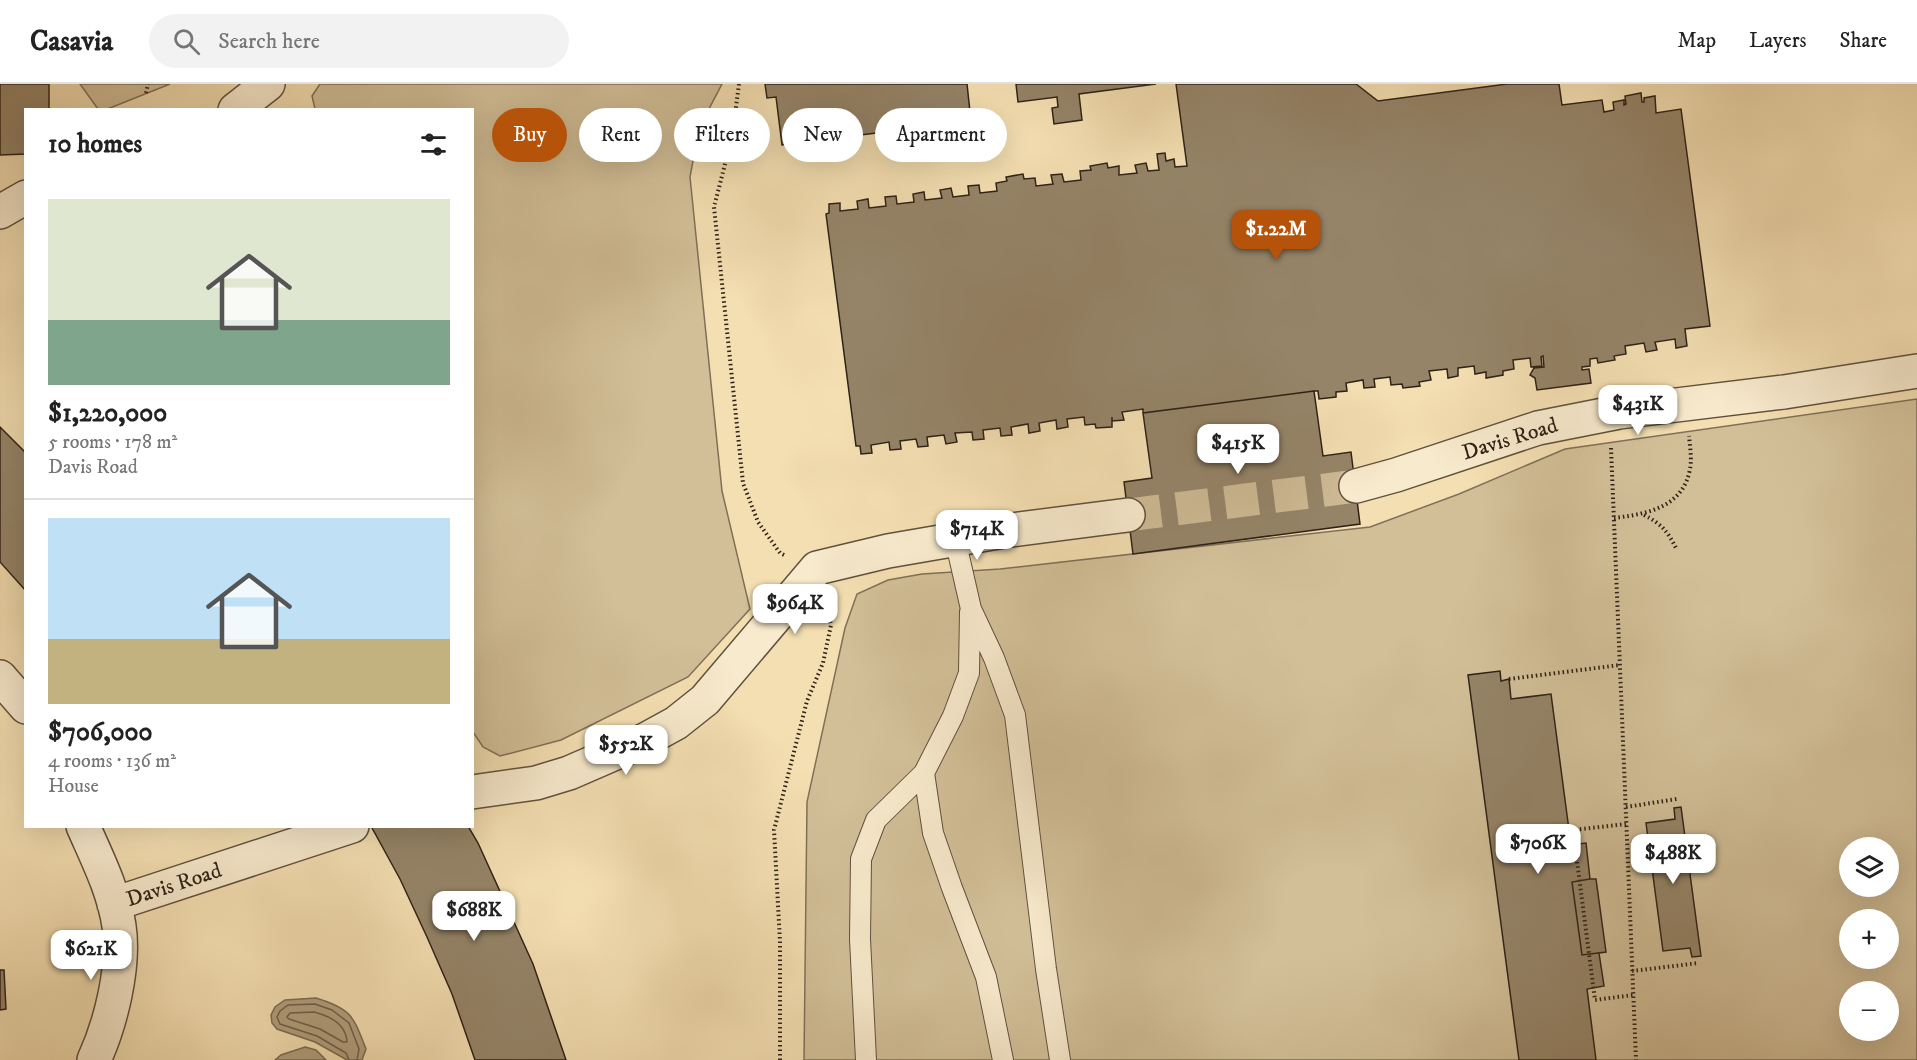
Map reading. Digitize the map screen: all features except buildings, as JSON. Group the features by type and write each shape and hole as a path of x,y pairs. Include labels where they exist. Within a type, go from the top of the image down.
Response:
{"street":[{"path":"238,108 268,84"},
{"path":"0,212 24,198"},
{"name":"Davis Road","path":"1356,486 1538,428 1609,414 1784,392 1917,371"},
{"path":"476,785 536,783 569,773 645,740 676,723 712,692 817,568 888,551 955,539 1128,515"},
{"path":"0,676 24,706"},
{"path":"84,828 114,904"},
{"name":"Davis Road","path":"94,1060 109,1017 119,975 119,927 114,904 346,828"}],"lane":[{"path":"866,1060 860,939 861,859 876,820 924,773 953,716 969,673 970,609 955,539"},
{"path":"970,609 994,658 1015,715 1046,969 1060,1060"},
{"path":"924,773 933,833 986,977 1003,1060"}],"path":[{"path":"146,93 148,84"},
{"path":"739,84 732,137 714,207 743,483 759,522 780,553 817,568 831,625 823,663 807,700 774,830 780,942 780,1060"},
{"path":"1614,518 1643,514 1659,508 1673,500 1684,485 1690,469 1686,404"},
{"path":"1609,414 1636,1060"},
{"path":"1643,514 1660,523 1677,550"},
{"path":"1509,680 1620,665"},
{"path":"1626,807 1677,799"},
{"path":"1626,824 1573,830 1595,999 1633,995"},
{"path":"1632,971 1699,963"}],"shaded area":[{"path":"80,84 170,84 110,108 97,108"},
{"path":"320,84 722,84 709,108 674,108 674,162 693,162 690,177 722,491 750,609 688,677 561,740 500,756 483,747 474,734 474,108 315,108 312,96"},
{"path":"1917,399 1917,1060 804,1060 807,802 845,628 857,594 888,580 922,574 1000,569 1370,527 1459,494 1565,449"}],"water":[{"path":"316,998 337,1006 350,1015 366,1049 362,1060 347,1060 315,1042 277,1029 272,1023 271,1015 275,1007 285,1000"},
{"path":"305,1047 316,1050 326,1060 275,1060 281,1055"}],"tunnel":[{"path":"1128,515 1356,486"}]}
